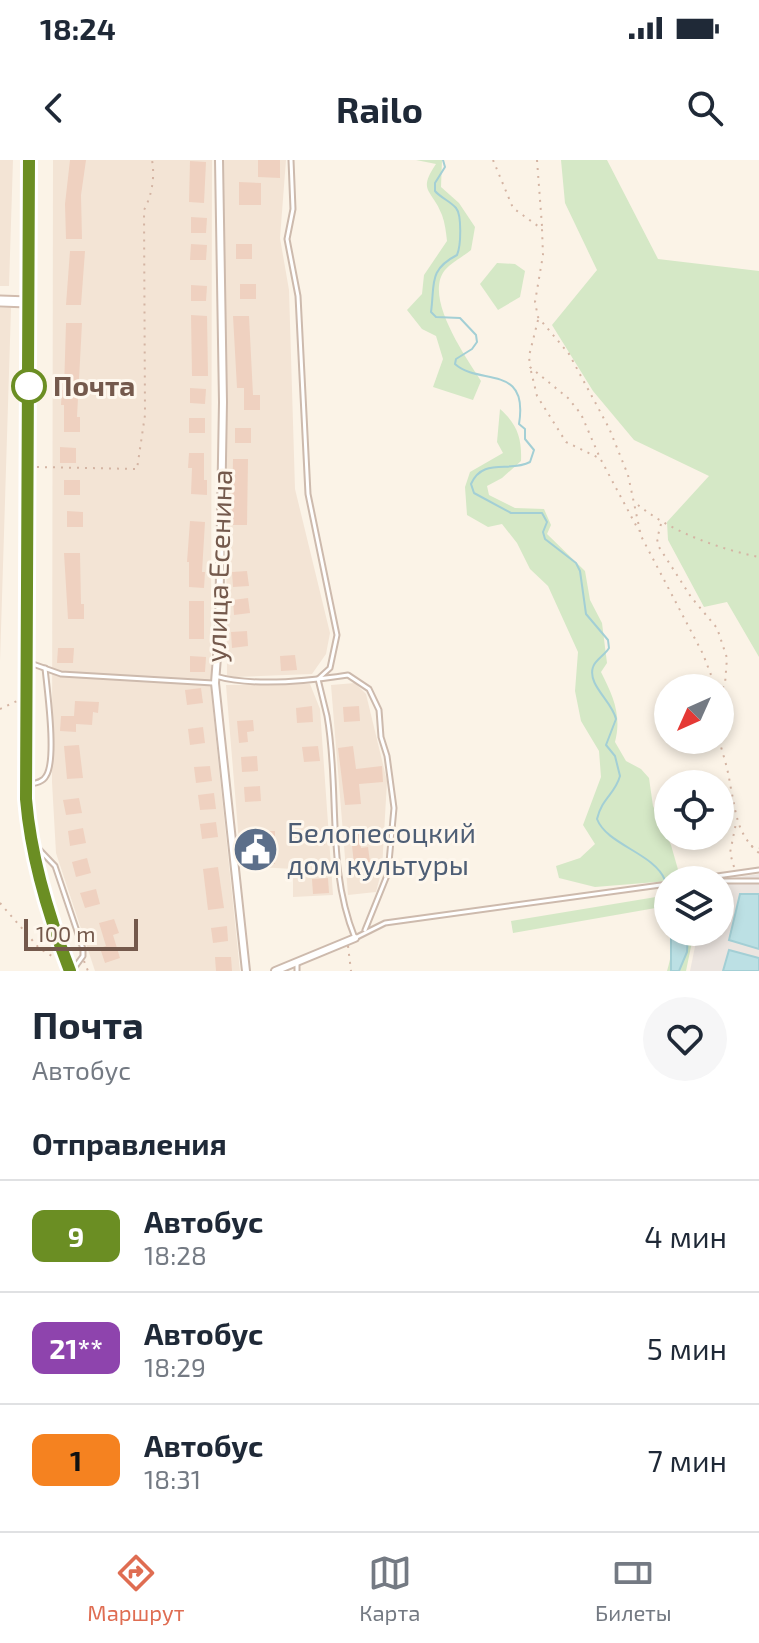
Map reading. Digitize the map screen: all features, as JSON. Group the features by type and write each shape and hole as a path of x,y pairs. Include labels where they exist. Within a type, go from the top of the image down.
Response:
{"main road":[{"path":"29,160 26,785 31,841 46,902 70,969"},
{"path":"0,301 29,302"}],"street":[{"name":"улица Есенина","path":"219,160 223,402 219,630 215,679 246,971"},
{"path":"275,971 355,938"}],"lane":[{"path":"291,160 293,209 287,239 298,296 308,494 337,635 330,668 318,679"},
{"path":"27,662 75,675 232,681 318,679 348,675 369,689 379,710 394,808 388,873 364,932"},
{"path":"26,785 42,780 48,772 50,732 45,668"},
{"path":"318,679 327,717 336,848 344,911 355,938 385,923 654,886"},
{"path":"31,841 55,866 83,949 83,956 70,969"},
{"path":"734,873 759,870"},
{"path":"734,880 759,881"},
{"path":"297,962 297,971"}],"path":[{"path":"28,467 137,469 145,415 144,210 150,198 154,169 152,160"},
{"path":"493,160 513,208 542,229"},
{"path":"537,160 543,255 535,302 538,327 529,356 530,367 537,396 566,442 600,458"},
{"path":"538,317 569,354 617,444 637,504 641,536"},
{"path":"530,367 568,398 581,414 600,458 711,674"},
{"path":"637,504 661,524 759,557"},
{"path":"661,524 657,539 659,547 691,597 717,628 727,658 726,674"},
{"path":"0,709 26,697"},
{"path":"723,754 737,822 750,845 759,853"},
{"path":"737,822 730,853 731,861 740,872"},
{"path":"750,845 759,848"},
{"path":"0,903 39,948 70,969"},
{"path":"347,941 351,971"},
{"path":"83,956 88,971"}],"shaded area":[{"path":"0,160 13,160 9,286 0,286"},
{"path":"53,160 212,160 211,691 240,971 95,971 56,853 52,782"},
{"path":"224,160 286,160 280,238 289,290 295,489 330,633 326,654 312,674 227,675"},
{"path":"0,308 11,308 0,662"},
{"path":"355,683 366,694 387,781 382,869 376,892 348,895 331,685"},
{"path":"310,684 320,709 333,895 293,897 293,869 241,866 226,685"},
{"path":"759,874 759,971 690,971 695,946 734,946 734,878"}],"green space":[{"path":"416,160 442,160 441,187 459,203 475,227 471,250 445,270 439,295 449,327 481,381 473,400 433,387 443,359 436,336 422,329 407,310 422,294 424,275 447,241 442,215 427,186 436,164"},
{"path":"561,160 607,160 658,259 759,271 759,657 727,602 704,607 668,540 667,522 709,476 634,440 593,391 552,325 597,270 565,203"},
{"path":"497,263 515,264 525,271 520,297 498,310 480,284"},
{"path":"500,409 517,432 521,461 502,478 487,486 489,495 515,508 544,509 551,525 547,534 585,571 590,600 602,623 607,663 601,672 615,706 615,742 626,761 641,769 649,778 654,808 654,850 672,850 677,866 654,866 654,882 595,887 559,878 556,866 580,858 595,844 583,825 601,777 599,751 581,721 575,691 578,652 548,586 530,569 517,543 502,524 488,527 467,515 465,487 470,472 503,453 497,442"},
{"path":"654,897 654,908 513,933 511,921"},
{"path":"691,946 686,971 667,971 671,947"}],"water":[{"path":"740,894 759,894 759,949 734,942 734,919"},
{"path":"671,946 687,946 679,971 671,971"},
{"path":"729,950 759,958 759,971 723,971"}],"building":[{"path":"70,160 86,160 81,195 82,239 66,239 65,204"},
{"path":"258,160 280,160 280,178 258,177"},
{"path":"190,161 206,162 204,203 189,202"},
{"path":"239,182 261,183 261,205 239,205"},
{"path":"191,217 207,218 206,233 191,233"},
{"path":"191,244 207,245 206,260 190,260"},
{"path":"236,244 252,244 252,259 236,259"},
{"path":"70,251 85,251 81,305 66,305"},
{"path":"240,284 256,284 256,299 240,299"},
{"path":"191,285 207,286 206,301 191,301"},
{"path":"191,315 207,316 208,376 192,376"},
{"path":"233,316 249,316 253,395 260,395 260,410 244,410 244,388 237,388"},
{"path":"66,323 82,323 77,417 80,417 80,432 64,432 64,405 61,405"},
{"path":"190,388 206,389 205,404 190,403"},
{"path":"189,418 205,418 205,433 189,433"},
{"path":"235,428 251,428 251,443 235,443"},
{"path":"60,447 76,448 76,463 60,463"},
{"path":"189,453 204,453 207,495 191,494"},
{"path":"233,459 248,459 247,525 232,525"},
{"path":"64,480 80,480 80,495 64,495"},
{"path":"67,511 83,512 83,527 67,527"},
{"path":"190,521 205,522 204,588 189,587"},
{"path":"64,553 80,553 84,619 68,619"},
{"path":"247,571 249,586 233,587 232,572"},
{"path":"248,598 250,613 234,615 233,600"},
{"path":"189,601 204,601 204,639 189,639"},
{"path":"247,631 248,646 232,648 231,632"},
{"path":"58,648 74,648 73,663 57,663"},
{"path":"295,655 297,670 281,671 280,656"},
{"path":"190,656 206,657 205,672 190,672"},
{"path":"201,688 203,703 187,705 185,690"},
{"path":"75,701 99,702 98,713 93,712 92,725 76,724 76,732 60,731 61,716 74,716"},
{"path":"312,706 313,722 297,723 296,708"},
{"path":"359,706 360,721 344,722 343,707"},
{"path":"253,720 254,731 247,732 248,742 239,743 237,721"},
{"path":"203,727 205,743 190,745 188,729"},
{"path":"79,745 83,778 67,779 64,746"},
{"path":"318,746 320,761 304,762 302,747"},
{"path":"353,746 356,769 382,766 383,782 359,784 361,804 345,805 338,748"},
{"path":"257,756 258,771 242,772 241,757"},
{"path":"210,766 212,781 196,783 194,767"},
{"path":"260,786 261,801 245,802 244,787"},
{"path":"214,793 216,809 200,810 198,795"},
{"path":"79,798 82,813 66,815 63,800"},
{"path":"216,822 218,837 202,839 200,824"},
{"path":"359,826 361,848 368,847 370,862 354,864 350,827"},
{"path":"83,828 86,843 70,846 68,831"},
{"path":"324,829 325,845 309,846 308,831"},
{"path":"255,831 275,831 275,864 255,863"},
{"path":"87,858 91,873 76,877 72,862"},
{"path":"218,867 224,908 208,910 203,869"},
{"path":"328,878 329,893 313,894 312,879"},
{"path":"96,889 100,904 85,908 80,893"},
{"path":"114,919 119,933 113,935 120,958 105,963 100,948 106,946 99,923"},
{"path":"227,926 228,941 213,943 211,928"},
{"path":"215,957 231,957 232,971 216,971"}],"waterway":[{"path":"443,160 445,167 435,183 435,191 456,208 460,238 457,255 437,272 431,312 436,317 460,318 476,335 477,342 472,349 456,359 455,364 465,370 500,379 517,392 519,424 525,429 525,439 534,450 530,462 489,468 476,476 471,484 474,493 511,513 542,513 547,522 543,532 545,539 576,563 580,571 586,614 608,640 609,648 594,664 592,674 616,719 606,745 615,756 620,776 597,819 610,836 654,866"}],"bus line":[{"name":"9","path":"29,160 26,799 39,881 70,971"}],"place":[{"name":"Почта","path":"29,386"},
{"name":"Белопесоцкий дом культуры","path":"256,849"}]}
